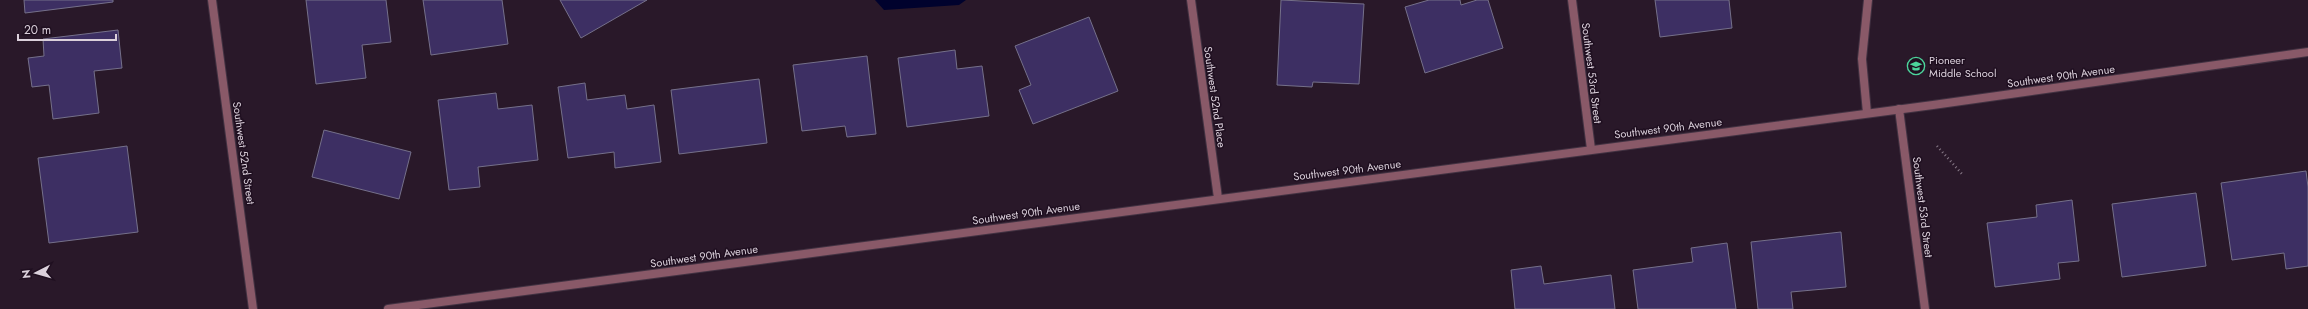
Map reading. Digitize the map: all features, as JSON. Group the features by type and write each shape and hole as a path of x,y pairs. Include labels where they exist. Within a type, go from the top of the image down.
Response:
{"street":[{"name":"Southwest 52nd Street","path":"212,0 254,309"},
{"name":"Southwest 52nd Place","path":"1192,0 1218,198"},
{"name":"Southwest 53rd Street","path":"1572,0 1590,149"},
{"path":"1867,113 1862,59 1868,0"},
{"name":"Southwest 90th Avenue","path":"388,309 1899,109 2308,52"},
{"name":"Southwest 53rd Street","path":"1899,109 1925,309"}],"path":[{"path":"1937,146 1962,174"}],"water":[{"path":"875,0 966,0 959,5 884,10"}],"building":[{"path":"24,0 113,0 113,2 25,13"},
{"path":"306,0 386,0 391,42 362,45 366,78 316,84"},
{"path":"423,0 502,0 508,44 431,55"},
{"path":"560,0 647,0 581,38"},
{"path":"1281,0 1364,4 1359,84 1313,82 1312,87 1277,85"},
{"path":"1429,0 1460,0 1461,5 1477,0 1488,0 1503,48 1425,73 1405,7"},
{"path":"1655,0 1729,0 1732,28 1660,37"},
{"path":"1089,17 1118,91 1033,124 1019,90 1031,85 1015,46"},
{"path":"118,30 122,68 94,71 99,113 53,119 49,85 32,87 28,58 44,56 43,39"},
{"path":"955,50 957,69 982,66 989,116 907,127 898,58"},
{"path":"867,56 876,134 847,137 845,126 802,131 793,65"},
{"path":"759,79 767,143 679,154 671,90"},
{"path":"585,83 587,100 625,95 627,109 654,105 661,162 615,168 614,152 568,158 558,87"},
{"path":"496,93 498,109 532,105 538,160 478,167 480,187 449,190 438,100"},
{"path":"324,130 411,152 399,199 312,177"},
{"path":"127,146 138,232 49,243 38,158"},
{"path":"2306,171 2308,187 2308,266 2286,269 2284,253 2232,260 2221,183"},
{"path":"2196,193 2206,266 2122,277 2112,204"},
{"path":"2072,200 2079,261 2058,263 2060,279 1995,287 1987,223 2037,217 2036,205"},
{"path":"1841,232 1846,287 1791,292 1793,309 1758,309 1751,242"},
{"path":"1727,243 1736,309 1638,309 1633,270 1693,262 1691,248"},
{"path":"1541,266 1544,284 1611,275 1615,309 1515,309 1511,270"}],"place":[{"name":"Pioneer Middle School","path":"1916,66"}]}
